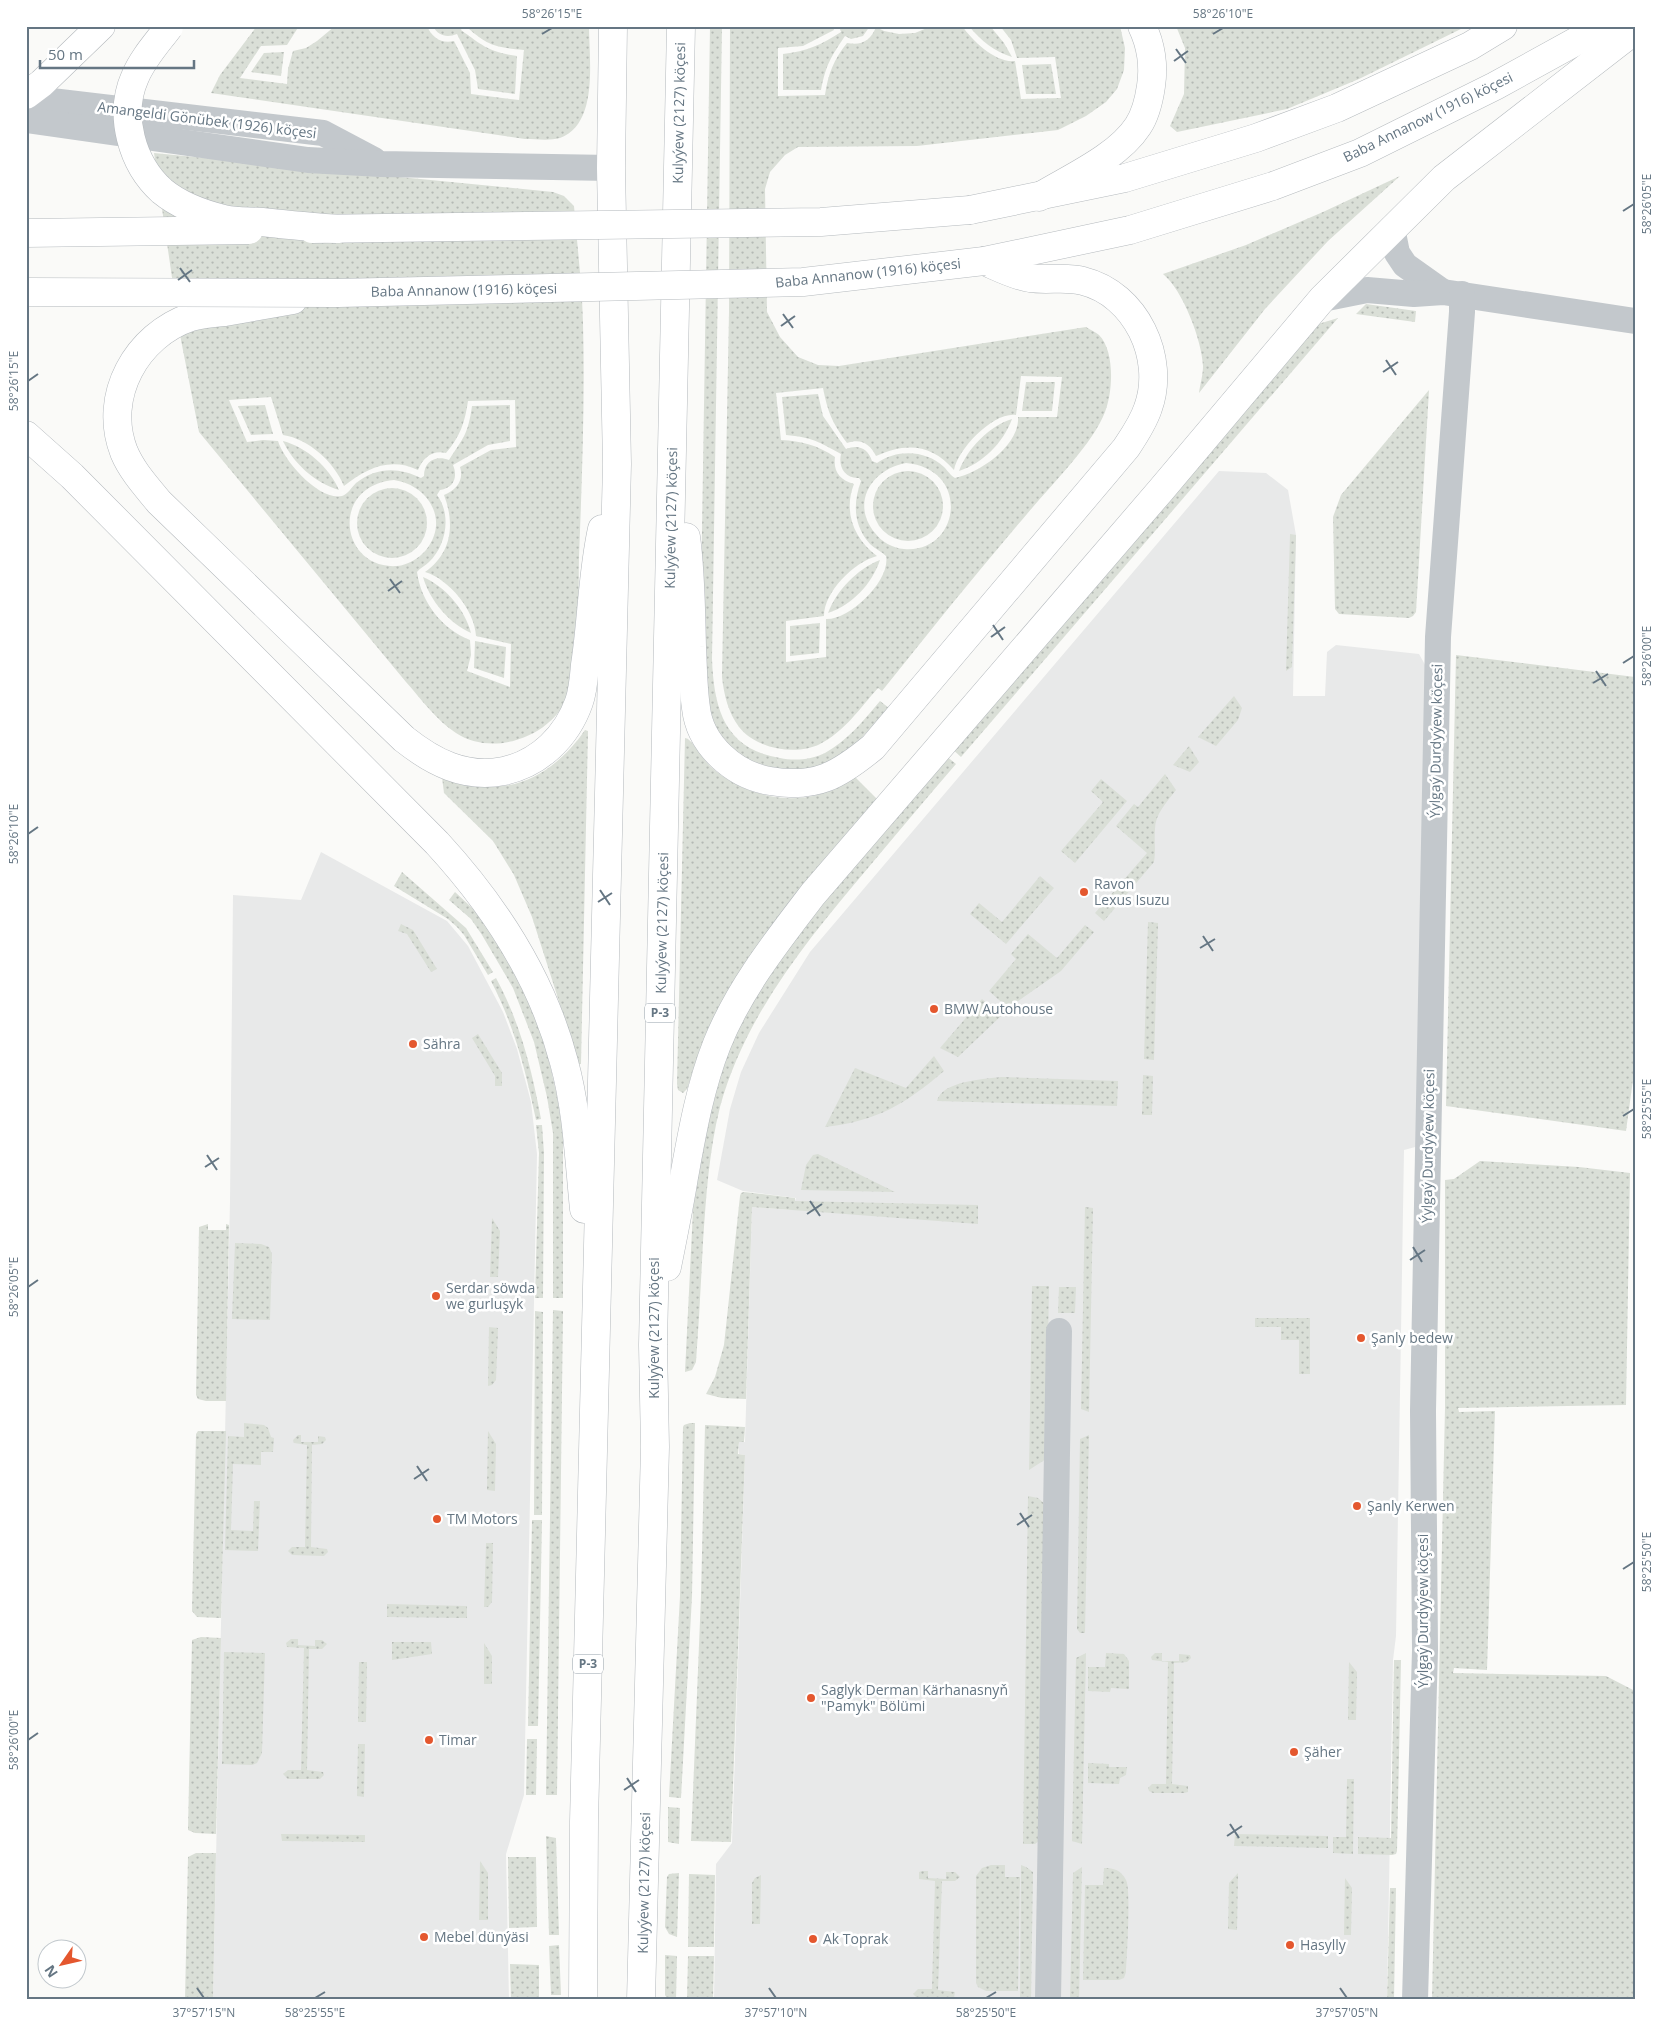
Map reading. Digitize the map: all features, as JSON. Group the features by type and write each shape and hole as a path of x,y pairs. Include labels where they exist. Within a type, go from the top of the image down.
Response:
{"main road":[{"path":"26,96 101,26"},
{"name":"P-3","path":"580,1994 616,464 611,168 613,26"},
{"name":"Kulyýew (2127) köçesi","path":"643,1996 655,1447 653,1345 681,26"},
{"path":"1039,197 1108,155 1126,141 1138,126 1146,110 1153,74 1151,57 1142,26"},
{"path":"26,233 821,222 970,210 1124,178 1256,138 1337,108 1470,46 1503,26"},
{"name":"Baba Annanow (1916) köçesi","path":"26,292 338,293 803,282 984,261 1130,230 1291,180 1360,153 1495,86 1604,26"},
{"path":"170,27 143,61 134,78 129,98 128,118 131,138 138,159 151,179 164,192 181,203 197,211 226,219 337,229"},
{"path":"653,1345 694,1123 704,1084 717,1044 733,1009 771,950 813,894 1161,490 1322,299 1352,272 1392,228 1444,178 1635,30"},
{"path":"672,451 687,539 696,709 707,740 721,757 734,767 750,775 768,780 802,783 824,779 839,773 874,747 1126,448 1148,408 1153,386 1149,344 1142,329 1128,308 1116,297 1084,281 1063,278 1030,278 984,261"},
{"path":"338,293 192,317 161,333 132,362 123,382 118,403 118,426 124,451 132,467 159,502 404,739 440,764 474,773 493,773 515,768 530,762 545,751 558,739 570,722 580,700 589,642 595,562 616,464"},
{"path":"26,436 72,476 437,843 473,884 514,944 537,984 551,1019 569,1084 596,1329"}],"street":[{"name":"Amangeldi Gönübek (1926) köçesi","path":"26,96 323,134 381,164"},
{"name":"Amangeldi Gönübek (1926) köçesi","path":"26,120 308,160 381,164 611,168"},
{"path":"1392,228 1397,254 1405,265 1452,293"},
{"path":"1322,299 1366,290 1414,294 1452,293 1635,321"},
{"name":"Ýylgaý Durdyýew köçesi","path":"1416,2000 1425,1650 1423,1411 1438,637 1461,322 1452,293"},
{"path":"1048,2000 1059,1331"}],"shaded area":[{"path":"257,26 299,26 287,45 261,46 240,78 287,84 288,69 293,51 306,48 335,26 382,26 396,29 427,26 438,39 445,42 454,41 470,73 471,94 519,100 524,50 500,47 488,43 468,28 469,26 589,26 590,72 586,105 581,119 572,131 560,138 542,140 211,93 220,75"},
{"path":"433,26 463,26 461,30 487,48 517,56 515,94 478,89 475,70 457,34 443,35 437,32"},
{"path":"710,26 722,26 712,659 716,694 726,724 734,736 746,746 761,753 797,760 814,757 833,748 855,730 880,701 889,708 855,745 826,766 802,771 770,769 742,757 723,742 704,701 700,659"},
{"path":"730,26 833,26 834,30 803,46 778,48 778,96 825,95 832,67 842,49 847,43 857,44 869,39 876,27 899,34 915,33 932,26 962,26 978,44 992,55 1007,61 1015,61 1021,99 1061,98 1055,57 1017,58 1011,40 1000,26 1120,26 1125,48 1124,70 1117,89 1106,102 1086,116 1058,130 917,146 798,147 785,155 770,172 765,189 767,312 780,337 798,357 818,365 839,366 1086,327 1098,334 1104,342 1108,351 1111,372 1110,394 1105,412 1091,438 1081,451 990,558 882,691 878,688 852,719 829,739 810,748 800,750 788,750 766,745 746,735 732,715 723,684 729,312","holes":["1021,376 1062,377 1057,417 1018,417 1013,438 997,456 976,470 955,478 937,461 929,457 911,453 893,455 877,463 872,461 868,453 862,448 846,449 823,416 818,394 782,397 786,435 815,441 841,454 842,468 846,474 859,478 861,481 856,506 860,529 870,544 886,556 886,566 882,576 876,587 867,597 846,613 836,618 826,619 826,657 786,662 786,621 824,616 829,597 842,579 868,559 877,556 862,542 853,524 850,515 850,505 854,484 838,475 835,467 835,457 809,444 781,440 776,393 823,388 831,417 847,443 857,441 864,443 871,448 876,456 908,447 928,450 946,461 954,470 962,452 987,426 997,419 1016,415","906,463 927,469 941,480 949,494 951,510 947,526 937,539 923,547 904,549 891,546 875,533 868,522 865,499 868,489 883,472 894,466"]},
{"path":"839,26 870,26 863,36 851,39 845,36 830,61 821,90 783,90 783,54 807,49 827,41 841,32"},
{"path":"969,26 990,26 1004,43 1012,57 988,45"},
{"path":"1176,26 1467,26 1359,79 1287,109 1177,132 1170,126 1184,94 1185,48"},
{"path":"284,52 281,76 251,72 264,53"},
{"path":"1051,64 1056,94 1026,94 1022,65"},
{"path":"154,153 553,192 564,196 574,206 582,294 584,352 578,623 576,657 570,689 564,705 553,719 539,730 524,738 489,743 472,740 456,733 436,716 199,432 181,340","holes":["271,397 283,435 302,441 320,453 334,468 344,486 361,474 379,466 398,464 418,470 423,462 432,454 446,453 461,429 468,401 515,400 516,447 491,450 460,467 461,476 458,484 453,490 444,495 450,527 446,547 441,556 425,572 443,581 459,597 471,616 476,636 511,644 510,687 467,671 471,655 470,640 450,629 434,613 423,594 417,572 429,562 440,548 446,521 442,503 437,495 440,490 449,487 454,481 453,465 488,445 510,441 510,405 472,406 467,430 449,460 440,458 428,463 424,476 421,478 404,472 380,471 356,483 348,493 342,496 333,496 313,486 304,478 287,459 278,441 247,442 229,400","394,480 406,483 425,496 432,506 436,527 433,539 426,550 409,563 397,566 378,564 363,555 354,542 350,527 351,511 359,497 373,486"]},
{"path":"1400,176 1328,241 1265,309 1199,393 1203,366 1199,343 1190,317 1178,292 1163,274 1246,245"},
{"path":"1366,304 1416,311 1415,322 1356,314"},
{"path":"1338,318 961,757 951,748 1315,325"},
{"path":"1026,382 1055,382 1052,411 1022,411"},
{"path":"1429,390 1416,612 1409,618 1339,614 1335,609 1333,517 1341,495"},
{"path":"265,405 273,434 251,435 238,406"},
{"path":"1012,419 998,444 991,451 976,463 959,471 967,455 980,439 1003,422"},
{"path":"283,441 300,448 316,459 329,473 339,490 330,487 306,471 293,457"},
{"path":"908,471 921,474 933,481 940,493 943,506 940,519 933,531 921,538 908,541 895,538 883,531 876,519 873,506 876,493 883,481 895,474"},
{"path":"1219,471 1266,473 1288,490 1296,535 1293,696 1325,696 1327,652 1336,645 1419,654 1428,670 1419,1146 1404,1150 1396,1636 1393,1660 1387,2000 714,2000 716,1864 732,1843 745,1455 739,1454 739,1442 745,1442 752,1207 792,1210 796,1198 743,1191 717,1180 730,1109 741,1072 759,1033 810,952"},
{"path":"392,488 405,491 417,498 424,510 427,523 424,536 417,548 405,555 392,558 379,555 367,548 360,536 357,523 360,510 367,498 379,491"},
{"path":"1290,534 1296,535 1292,667 1286,671"},
{"path":"880,560 872,577 860,592 845,605 828,613 836,597 848,582 863,569"},
{"path":"423,577 447,593 453,600 464,616 471,633 455,623 435,603"},
{"path":"820,623 819,653 790,656 790,626"},
{"path":"475,641 506,647 504,678 474,668"},
{"path":"1456,655 1635,677 1635,1065 1626,1131 1446,1106"},
{"path":"1234,696 1242,708 1238,720 1216,746 1198,737"},
{"path":"585,730 588,731 581,1064 579,1064 532,917 514,875 493,841 444,793 442,777 488,786 503,786 517,783 544,771 556,762"},
{"path":"685,738 691,742 710,766 721,775 746,789 760,794 774,797 803,798 832,789 855,777 878,800 722,1004 700,1050 687,1089 683,1093 678,1090 677,1084"},
{"path":"1189,746 1199,762 1190,772 1173,765"},
{"path":"945,755 956,764 845,895 801,951 762,1010 745,1041 731,1073 716,1124 708,1174 696,1362 692,1370 685,1372 695,1170 719,1067 758,990 789,944"},
{"path":"1165,774 1176,790 1157,818 1154,862 1104,921 1095,913 1147,853 1116,826 1134,804 1138,807"},
{"path":"1101,779 1127,801 1075,863 1061,851 1103,802 1091,791"},
{"path":"321,852 447,921 468,946 503,1012 517,1049 531,1102 537,1154 524,1795 506,1854 509,2000 213,2000 230,1201 233,895 301,900"},
{"path":"402,872 466,928 493,972 488,975 464,935 448,919 394,886"},
{"path":"1040,876 1054,888 1006,944 970,914 979,903 1002,922"},
{"path":"455,892 484,919 522,984 544,1039 563,1132 563,1298 553,1298 553,1133 534,1042 513,988 482,935 471,919 449,900"},
{"path":"1148,922 1158,923 1154,1060 1144,1059"},
{"path":"401,924 413,930 437,969 431,972 407,934 398,931"},
{"path":"1085,925 1094,932 1061,971 1008,1008 989,991 1016,959 1011,954 1028,934 1057,958"},
{"path":"496,978 512,1012 524,1047 534,1082 541,1119 536,1120 518,1049 506,1014 491,981"},
{"path":"982,999 1001,1016 958,1057 940,1048"},
{"path":"478,1034 502,1073 502,1086 495,1086 495,1076 472,1038"},
{"path":"934,1056 944,1071 903,1102 876,1115 825,1127 855,1068 906,1088"},
{"path":"1143,1075 1153,1076 1152,1115 1142,1115"},
{"path":"1001,1077 1118,1081 1117,1106 937,1101 940,1094 955,1085"},
{"path":"536,1125 542,1125 544,1153 543,1298 535,1298 539,1153"},
{"path":"818,1154 895,1192 801,1190 806,1165 813,1155"},
{"path":"1480,1161 1579,1167 1630,1173 1626,1405 1458,1408 1459,1412 1495,1411 1487,1670 1454,1668 1453,1673 1606,1676 1635,1691 1635,2000 1432,2000 1445,1408 1445,1180 1454,1179"},
{"path":"744,1192 795,1198 795,1201 978,1205 978,1224 752,1207 746,1399 722,1398 706,1394 715,1377 724,1345 740,1196"},
{"path":"1085,1207 1093,1208 1089,1412 1081,1409"},
{"path":"492,1218 500,1231 498,1277 490,1277"},
{"path":"208,1224 208,1230 226,1230 226,1224 229,1225 226,1401 206,1401 198,1399 196,1395 199,1227"},
{"path":"235,1243 261,1244 269,1247 272,1254 270,1320 232,1319"},
{"path":"1032,1286 1049,1286 1046,1459 1029,1470"},
{"path":"1059,1287 1076,1287 1075,1313 1058,1313"},
{"path":"553,1310 563,1311 557,1795 546,1795"},
{"path":"535,1311 543,1312 542,1515 534,1515"},
{"path":"1255,1318 1310,1318 1310,1374 1299,1374 1299,1340 1281,1340 1281,1327 1255,1327"},
{"path":"489,1327 498,1328 496,1380 492,1385 488,1386"},
{"path":"244,1423 264,1425 268,1428 271,1437 274,1438 273,1452 261,1452 261,1465 233,1464 231,1530 253,1531 254,1501 260,1501 258,1551 225,1550 228,1436 244,1437"},
{"path":"690,1423 695,1423 692,1596 681,1798 669,1797 680,1596 683,1427"},
{"path":"705,1425 745,1427 744,1442 739,1442 738,1454 745,1455 731,1842 691,1841 701,1596"},
{"path":"198,1431 226,1431 221,1618 197,1617 192,1611 196,1434"},
{"path":"488,1431 496,1444 495,1491 487,1490"},
{"path":"298,1435 301,1435 301,1442 318,1442 318,1436 325,1437 326,1440 322,1444 312,1445 311,1547 327,1549 328,1552 324,1556 292,1555 288,1551 292,1547 305,1547 307,1445 294,1443 293,1440"},
{"path":"1089,1435 1085,1633 1080,1633 1077,1629 1080,1439"},
{"path":"1028,1496 1038,1498 1046,1505 1039,1841 1035,1844 1023,1844"},
{"path":"532,1520 542,1520 538,1726 528,1726"},
{"path":"486,1543 493,1543 492,1602 488,1607 484,1607"},
{"path":"387,1604 467,1606 467,1618 387,1617"},
{"path":"201,1637 221,1638 216,1834 195,1833 188,1830 192,1640"},
{"path":"291,1639 298,1639 298,1645 315,1646 315,1640 322,1640 327,1644 322,1649 309,1649 307,1770 323,1772 324,1775 320,1779 288,1779 283,1774 288,1770 301,1770 304,1648 287,1647 286,1643"},
{"path":"392,1642 431,1642 432,1654 392,1660"},
{"path":"484,1643 492,1656 492,1684 484,1684"},
{"path":"224,1652 265,1653 262,1753 257,1763 252,1765 222,1764"},
{"path":"1086,1653 1082,1844 1072,1841 1076,1658"},
{"path":"1106,1653 1124,1654 1129,1661 1129,1689 1111,1688 1110,1692 1088,1691 1088,1667 1105,1667"},
{"path":"1155,1653 1162,1653 1162,1661 1179,1661 1179,1654 1190,1655 1191,1658 1187,1662 1174,1663 1172,1784 1188,1786 1188,1792 1184,1793 1153,1793 1148,1788 1152,1784 1166,1784 1168,1662 1152,1660 1151,1657"},
{"path":"1394,1660 1401,1660 1397,1851 1396,1854 1392,1855 1358,1854 1358,1837 1391,1838"},
{"path":"359,1662 367,1662 366,1722 358,1722"},
{"path":"1349,1662 1357,1672 1356,1720 1348,1720"},
{"path":"527,1739 537,1739 536,1795 526,1795"},
{"path":"358,1744 365,1744 364,1797 357,1796"},
{"path":"1088,1763 1109,1764 1109,1767 1127,1767 1126,1775 1120,1778 1119,1784 1088,1783"},
{"path":"1347,1779 1354,1779 1353,1854 1333,1853 1333,1837 1346,1837"},
{"path":"668,1807 680,1808 679,1844 668,1842"},
{"path":"281,1834 365,1835 365,1842 282,1841"},
{"path":"1235,1834 1328,1836 1328,1848 1234,1846"},
{"path":"546,1836 556,1838 559,1935 549,1935"},
{"path":"196,1853 216,1853 213,2000 185,2000 188,1857"},
{"path":"508,1857 536,1857 537,1927 509,1928"},
{"path":"480,1861 488,1873 488,1920 479,1920"},
{"path":"991,1865 1005,1865 1005,1877 1020,1877 1018,1991 986,1991 978,1987 976,1983 976,1876 982,1868"},
{"path":"1021,1865 1033,1872 1031,2000 1020,2000"},
{"path":"1082,1867 1079,2000 1070,2000 1073,1873"},
{"path":"1104,1868 1114,1869 1126,1880 1128,1923 1126,1972 1124,1978 1119,1980 1083,1980 1085,1885 1103,1885"},
{"path":"928,1871 928,1878 946,1879 946,1872 955,1872 960,1877 955,1881 942,1881 938,1990 955,1992 954,1998 951,1999 917,1998 913,1994 918,1989 932,1989 935,1881 919,1879 919,1872"},
{"path":"679,1873 677,1937 669,1934 665,1927 667,1877 669,1874"},
{"path":"1238,1873 1237,1930 1228,1929 1229,1883"},
{"path":"689,1874 715,1875 714,1947 688,1947"},
{"path":"761,1875 760,1924 752,1924 752,1883 755,1878"},
{"path":"1345,1878 1352,1888 1351,1935 1344,1935"},
{"path":"1390,1888 1396,1888 1394,2000 1387,2000"},
{"path":"559,1945 561,1995 551,1995 549,1946"},
{"path":"665,1955 677,1956 676,2000 668,2000 665,1995"},
{"path":"688,1956 714,1956 713,2000 687,2000"},
{"path":"510,1964 539,1965 539,2000 511,2000"}],"place":[{"name":"Ravon Lexus Isuzu","path":"1084,892"},
{"name":"BMW Autohouse","path":"934,1009"},
{"name":"Sähra","path":"413,1044"},
{"name":"Serdar söwda we gurluşyk","path":"436,1296"},
{"name":"Şanly bedew","path":"1361,1338"},
{"name":"Şanly Kerwen","path":"1357,1506"},
{"name":"TM Motors","path":"437,1519"},
{"name":"Saglyk Derman Kärhanasnyň \"Pamyk\" Bölümi","path":"811,1698"},
{"name":"Timar","path":"429,1740"},
{"name":"Şäher","path":"1294,1752"},
{"name":"Mebel dünýäsi","path":"424,1937"},
{"name":"Ak Toprak","path":"813,1939"},
{"name":"Hasylly","path":"1290,1945"}]}
